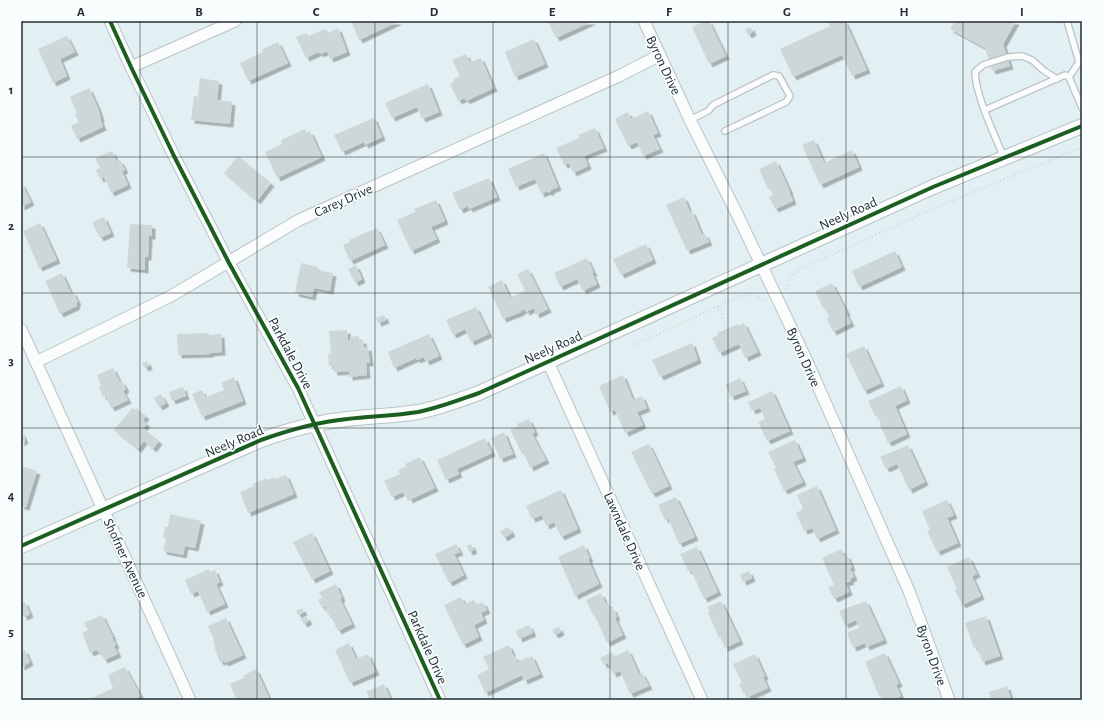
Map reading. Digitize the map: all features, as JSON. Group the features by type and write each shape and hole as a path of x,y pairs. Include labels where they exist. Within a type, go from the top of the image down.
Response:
{"street":[{"name":"Parkdale Drive","path":"110,21 175,158 229,263 286,365 440,700"},
{"path":"131,67 236,21"},
{"name":"Byron Drive","path":"644,21 690,120 803,353 909,591 949,700"},
{"name":"Carey Drive","path":"36,362 171,296 229,263 299,220 619,76 660,55"},
{"name":"Neely Road","path":"21,546 261,440 314,424 416,412 479,393 933,187 1082,126"},
{"name":"Shofner Avenue","path":"21,329 190,700"},
{"name":"Lawndale Drive","path":"548,362 702,700"}],"lane":[{"path":"1067,21 1079,62 1069,77"},
{"path":"1004,158 975,81 975,72 983,65 1008,57 1022,56 1032,60 1043,70 1057,79"},
{"path":"690,120 708,111 713,105 772,74 779,76 790,96 786,102 725,130"},
{"path":"985,110 1065,75 1069,77"},
{"path":"1069,77 1082,108"}],"path":[{"path":"786,291 789,279 798,270 949,202 1082,147"},
{"path":"634,345 718,306 746,295 758,297 764,300 768,306"},
{"path":"718,306 726,327"}],"building":[{"path":"351,21 399,21 359,40"},
{"path":"548,21 593,21 556,38"},
{"path":"705,21 709,21 726,56 709,64 692,27"},
{"path":"827,21 845,21 867,70 852,76 842,55 793,77 780,49 830,26"},
{"path":"955,21 1016,21 1003,44 1010,66 992,71 985,48 950,29"},
{"path":"751,27 753,32 748,35 745,29"},
{"path":"338,28 347,52 330,59 327,51 320,54 319,52 306,58 296,37 307,33 308,36 326,29 328,33"},
{"path":"67,36 75,52 60,59 67,76 53,83 38,49"},
{"path":"534,39 545,64 515,77 505,52"},
{"path":"278,42 288,63 248,81 240,63 263,52 262,49"},
{"path":"466,54 470,62 481,58 494,88 466,101 465,98 458,101 450,84 454,82 453,80 460,76 452,60"},
{"path":"200,78 219,81 217,100 232,102 230,124 191,120 194,96 198,97"},
{"path":"428,84 439,112 422,119 417,107 392,118 385,103"},
{"path":"89,88 98,108 103,127 77,139 71,126 79,122 70,97"},
{"path":"648,111 658,133 653,135 660,149 643,156 637,142 628,146 615,119 628,112 631,119"},
{"path":"374,118 382,137 365,145 364,142 342,152 334,135"},
{"path":"595,128 604,148 584,156 588,166 573,173 569,163 564,165 556,148 579,138 578,135"},
{"path":"305,129 307,133 310,131 322,157 277,178 265,152 282,144 281,140"},
{"path":"814,140 824,163 852,150 859,167 820,185 802,145"},
{"path":"112,151 117,162 120,160 125,170 122,171 128,185 111,193 104,177 100,179 96,170 100,168 95,158"},
{"path":"544,153 558,187 548,193 548,191 541,194 535,179 516,187 508,169"},
{"path":"238,156 271,183 257,201 224,173"},
{"path":"776,161 793,201 775,209 769,197 773,195 770,188 768,189 759,169"},
{"path":"489,178 497,197 469,209 468,206 460,210 452,193"},
{"path":"21,182 31,202 21,207"},
{"path":"684,197 690,212 692,211 702,235 705,234 709,242 687,251 666,205"},
{"path":"436,200 445,221 431,227 437,239 411,251 397,220 415,212 414,209"},
{"path":"104,217 111,233 100,238 92,222"},
{"path":"40,223 57,260 39,268 23,231"},
{"path":"130,224 152,225 152,236 149,236 148,257 145,257 145,270 127,268"},
{"path":"377,228 385,245 350,261 343,245 350,242 349,240"},
{"path":"646,244 653,260 621,275 613,259"},
{"path":"895,251 902,267 859,287 852,271"},
{"path":"587,258 597,284 583,291 577,279 560,287 554,273"},
{"path":"301,263 318,267 317,270 333,273 330,291 314,288 312,297 295,293"},
{"path":"356,265 362,279 355,283 348,269"},
{"path":"528,269 548,309 536,315 534,308 526,312 525,309 503,319 488,287 502,280 510,298 525,291 517,274"},
{"path":"62,273 71,293 73,292 78,302 76,303 77,306 60,314 45,281"},
{"path":"832,283 851,323 833,332 827,318 829,317 825,307 823,308 815,291"},
{"path":"476,307 489,334 471,342 465,329 453,335 446,320"},
{"path":"384,315 386,320 378,323 376,318"},
{"path":"744,323 758,352 745,358 739,344 719,353 712,338 718,335 717,333"},
{"path":"347,330 348,340 350,340 350,337 359,336 359,340 363,340 364,348 368,347 370,363 366,363 367,375 349,377 349,371 334,372 333,366 329,366 328,354 331,354 329,331"},
{"path":"209,333 209,335 221,334 222,352 178,355 177,334"},
{"path":"429,334 439,356 426,362 424,357 417,360 416,358 394,368 388,352"},
{"path":"692,343 698,360 660,377 652,360"},
{"path":"864,346 881,383 864,391 846,354"},
{"path":"147,361 149,366 145,368 142,363"},
{"path":"113,368 120,382 122,381 126,389 123,391 128,400 111,408 106,396 103,397 99,387 101,386 97,375"},
{"path":"623,375 633,400 642,396 647,408 637,412 643,425 625,433 615,410 610,412 599,386"},
{"path":"234,377 243,401 202,417 192,394 202,390 206,397 224,390 221,383"},
{"path":"740,378 746,391 731,397 725,385"},
{"path":"901,386 907,400 895,406 907,434 888,443 877,415 875,416 868,401"},
{"path":"183,387 186,396 172,401 169,392"},
{"path":"772,391 790,431 767,441 758,422 765,419 760,408 752,411 748,402"},
{"path":"161,394 166,403 159,407 154,398"},
{"path":"132,408 135,410 136,408 146,416 143,420 147,424 143,428 159,441 153,449 144,441 138,449 114,430"},
{"path":"529,419 535,432 532,434 546,460 530,468 524,453 522,454 510,429"},
{"path":"21,431 25,440 21,443"},
{"path":"504,432 513,454 500,459 491,438"},
{"path":"485,438 492,453 457,469 459,474 446,480 437,460"},
{"path":"795,440 803,458 793,462 803,482 784,491 774,469 776,468 768,452"},
{"path":"649,444 669,486 652,494 631,452"},
{"path":"908,445 925,482 909,490 897,464 886,469 880,457"},
{"path":"420,457 435,488 409,500 408,496 405,497 403,492 392,497 384,481 400,474 398,470 406,466 405,464"},
{"path":"21,466 37,471 26,507 21,506"},
{"path":"286,475 294,494 248,513 240,492 267,478 267,480 275,477 275,479"},
{"path":"817,486 836,530 817,539 812,528 804,531 796,513 803,509 797,495"},
{"path":"561,490 578,529 561,537 554,522 546,526 542,515 532,519 526,506"},
{"path":"676,497 695,537 679,544 668,518 665,520 658,505"},
{"path":"947,500 954,515 947,518 958,543 937,552 927,531 930,530 922,511"},
{"path":"170,514 201,521 195,548 185,546 183,555 163,551 166,538 163,538 165,527 168,527"},
{"path":"508,527 512,533 504,538 500,531"},
{"path":"312,533 330,571 312,580 293,542"},
{"path":"456,544 460,552 454,554 464,575 449,583 435,554"},
{"path":"471,544 474,550 469,552 467,546"},
{"path":"584,545 590,559 588,559 599,584 575,596 558,557"},
{"path":"697,547 718,592 704,599 691,570 688,571 680,554"},
{"path":"841,549 844,556 847,555 854,577 850,579 851,581 846,583 845,581 849,592 834,599 828,587 834,585 822,558"},
{"path":"969,557 977,574 972,576 981,596 962,605 955,590 957,589 947,567"},
{"path":"209,569 210,572 215,570 220,582 216,584 225,604 207,612 198,591 191,594 185,580"},
{"path":"749,571 752,578 743,582 740,575"},
{"path":"336,584 342,598 340,599 352,624 338,631 330,614 328,615 325,609 327,608 326,606 322,608 318,600 322,598 319,592"},
{"path":"601,593 606,604 608,603 611,609 613,608 617,617 615,618 623,635 607,643 586,600"},
{"path":"461,597 464,604 474,600 477,605 483,602 487,610 481,613 484,620 474,625 479,637 463,645 444,605"},
{"path":"721,601 740,641 725,648 721,637 719,638 708,613 710,612 707,607"},
{"path":"866,601 884,640 866,647 865,643 853,648 847,633 859,628 856,620 845,625 839,611"},
{"path":"25,602 30,614 24,617 21,610 21,603"},
{"path":"302,608 304,612 298,615 296,611"},
{"path":"102,615 113,637 116,645 114,646 118,654 104,660 100,652 99,653 97,650 90,653 82,633 88,630 84,623"},
{"path":"306,616 309,621 304,624 301,619"},
{"path":"986,616 1000,656 982,662 977,647 974,648 965,623"},
{"path":"226,618 243,655 225,663 224,661 220,662 214,647 214,640 208,626"},
{"path":"529,625 533,633 519,639 516,631"},
{"path":"559,627 561,632 555,635 552,630"},
{"path":"349,643 356,659 368,654 376,672 350,683 335,650"},
{"path":"509,645 514,657 516,656 517,662 532,656 540,674 524,681 522,675 485,693 477,675 489,669 483,657"},
{"path":"25,650 30,662 21,667 21,652"},
{"path":"628,650 639,674 642,673 649,686 630,694 620,671 613,674 608,663 604,665 600,658 612,652 614,657"},
{"path":"885,653 899,683 896,685 901,696 892,700 882,700 880,695 879,696 865,662"},
{"path":"755,654 765,676 763,677 768,688 748,697 746,693 744,694 739,684 742,683 733,664"},
{"path":"125,667 141,696 139,697 140,698 137,700 88,700 113,688 108,675"},
{"path":"256,669 270,700 237,700 230,684 244,678 243,676"},
{"path":"384,684 391,700 365,699 369,697 366,692"},
{"path":"1007,686 1011,700 991,700 989,692"}],"cycle path":[{"path":"110,21 175,158 229,263 298,388 440,700"},
{"path":"21,546 272,436 303,427 336,420 418,412 479,393 933,187 1082,126"}]}
